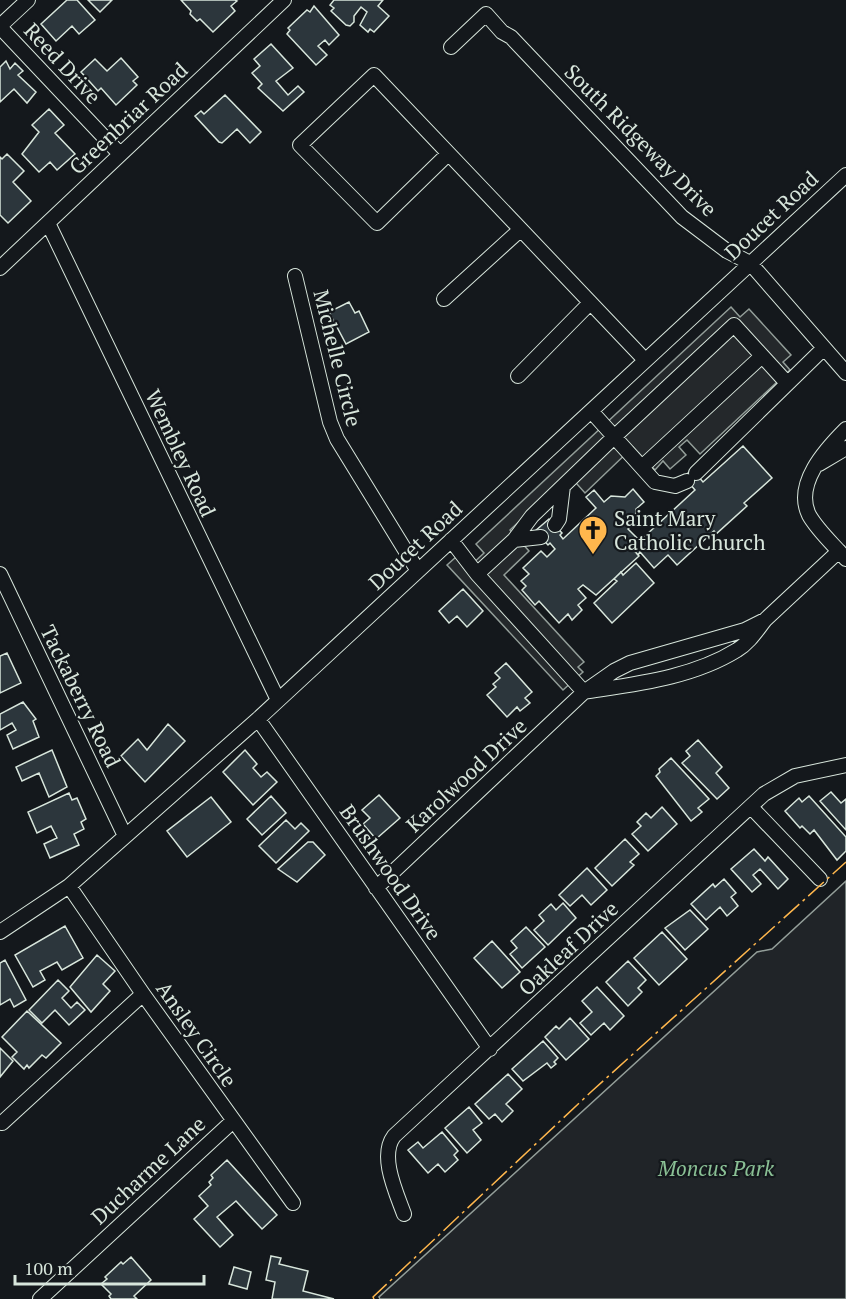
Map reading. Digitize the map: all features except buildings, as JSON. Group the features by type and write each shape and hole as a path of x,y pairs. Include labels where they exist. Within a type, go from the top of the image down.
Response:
{"street":[{"path":"0,26 28,0"},
{"name":"Greenbriar Road","path":"0,268 284,0"},
{"name":"South Ridgeway Drive","path":"450,47 486,14 502,32 511,37 682,217 727,251 750,263"},
{"name":"Reed Drive","path":"0,26 120,154"},
{"path":"448,154 376,223 300,145 374,75 589,304 645,360"},
{"name":"Doucet Road","path":"0,932 69,886 258,719 846,175"},
{"name":"Wembley Road","path":"48,222 279,700"},
{"path":"444,299 520,230"},
{"path":"750,263 846,373"},
{"name":"Michelle Circle","path":"295,276 336,439 418,571"},
{"path":"518,376 589,304"},
{"path":"477,574 514,540 532,516 734,325 787,383"},
{"path":"591,411 654,482 675,486 692,477 824,348"},
{"path":"642,467 762,356"},
{"path":"843,555 815,524 806,504 807,482 830,446 846,429"},
{"path":"819,464 846,448"},
{"path":"555,525 559,519 563,486"},
{"path":"514,540 542,537"},
{"path":"451,540 477,574 584,692"},
{"name":"Karolwood Drive","path":"584,692 662,679 716,661 746,644 765,620 843,555"},
{"name":"Tackaberry Road","path":"0,574 125,836"},
{"name":"Karolwood Drive","path":"376,888 584,692 614,671 630,663 736,634 765,620"},
{"name":"Brushwood Drive","path":"258,719 490,1048"},
{"name":"Oakleaf Drive","path":"404,1214 394,1184 388,1152 391,1140 773,787 795,776 846,765"},
{"path":"751,807 820,879"},
{"name":"Ansley Circle","path":"69,886 232,1120 293,1203"},
{"path":"2,1123 143,994"},
{"name":"Ducharme Lane","path":"40,1299 232,1120"}],"green space":[{"name":"Moncus Park","path":"846,881 846,1299 380,1299 379,1297 757,952 772,949"}],"shaded area":[{"path":"731,307 740,317 749,309 791,355 783,362 790,370 700,454 687,440 679,447 686,455 670,469 663,461 655,470 633,447 585,493 569,475 510,530 529,551 504,575 584,662 578,667 583,672 563,690 447,565 456,557 467,569 484,553 476,544"}],"power":[{"path":"374,1299 373,1297 592,1091 846,862"}],"place":[{"name":"Saint Mary Catholic Church","path":"593,556"}]}
